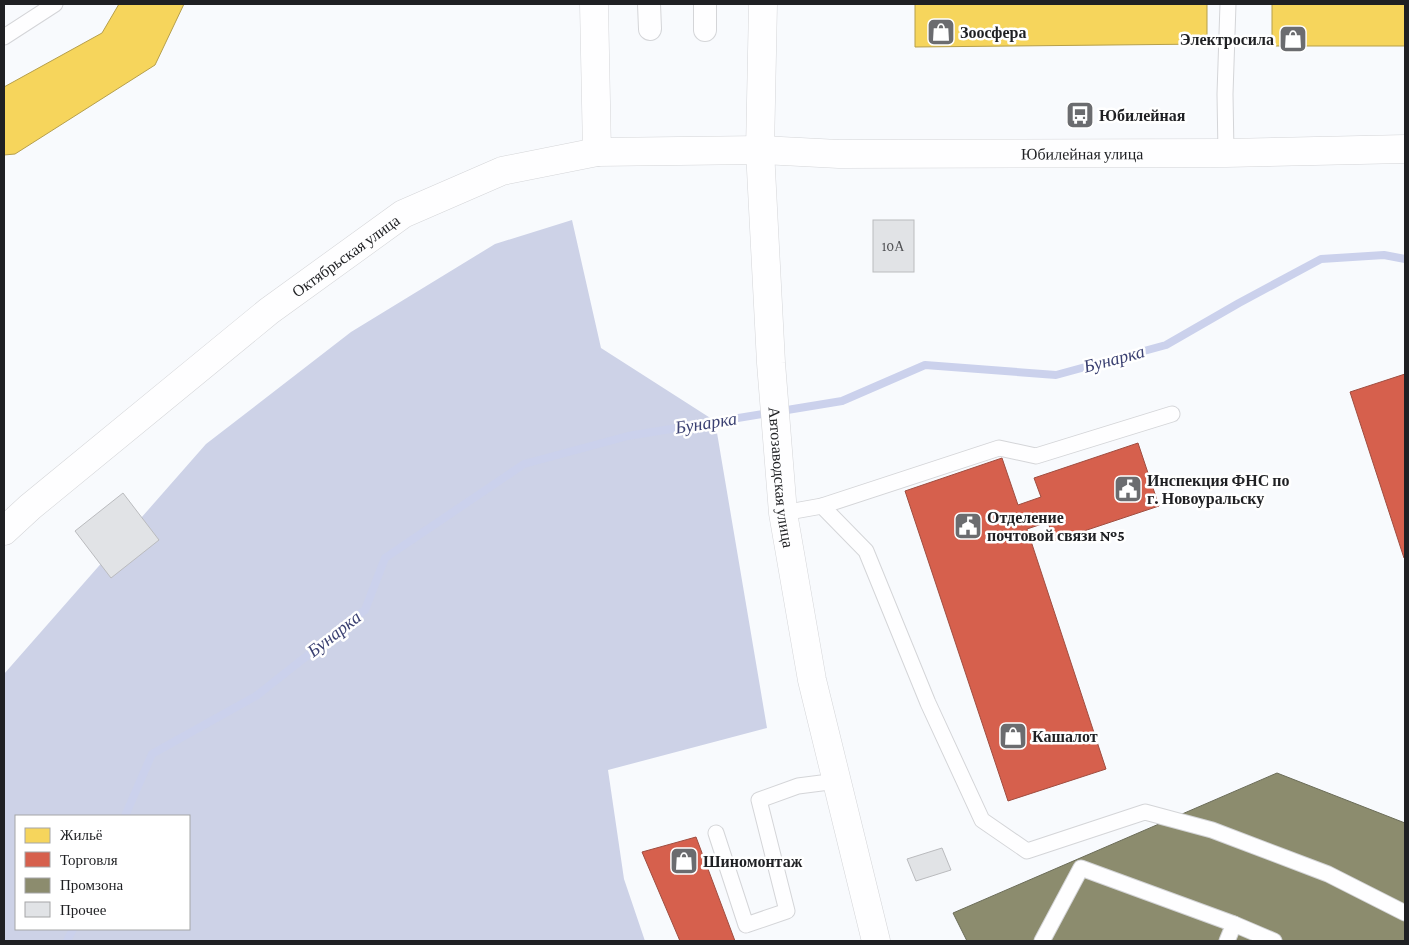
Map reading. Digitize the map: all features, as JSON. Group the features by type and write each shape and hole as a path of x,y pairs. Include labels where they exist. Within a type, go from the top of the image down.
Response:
{"street":[{"path":"594,4 597,152"},
{"path":"649,4 650,29"},
{"path":"705,4 705,30"},
{"name":"Автозаводская улица","path":"762,4 760,150 771,362 783,513 812,680 876,941"},
{"name":"Юбилейная улица","path":"760,150 839,154 1226,153 1405,149"},
{"name":"Октябрьская улица","path":"4,531 30,507 269,311 403,214 502,171 597,152 760,150"}],"lane":[{"path":"4,37 55,4"},
{"path":"1226,153 1225,94 1228,4"},
{"path":"783,513 822,506 999,448 1036,456 1172,414"},
{"path":"822,506 866,551 928,703 982,820 989,825 1027,851 1145,812 1212,830 1328,874 1405,913"},
{"path":"716,833 746,925 787,910 759,800 798,786 837,781"},
{"path":"1042,941 1081,868 1234,924 1274,941"},
{"path":"1227,941 1234,924"}],"shaded area":[{"path":"572,220 601,348 715,421 767,728 608,770 624,879 645,941 4,941 4,674 206,444 351,332 495,244"}],"building: Жильё":[{"path":"119,4 184,4 155,65 15,154 4,155 4,87 102,33"},
{"path":"915,4 1207,4 1207,44 915,47"},
{"path":"1272,4 1405,4 1405,46 1272,46"}],"building: Торговля":[{"path":"1405,374 1405,558 1404,558 1350,392"},
{"path":"1138,443 1159,506 1054,541 1048,522 1027,529 1106,769 1008,801 905,491 1002,458 1018,505 1041,497 1034,478"},
{"path":"696,837 735,941 680,941 642,852"}],"building: Промзона":[{"path":"1277,773 1405,823 1405,941 967,941 953,913"}],"building: Прочее":[{"path":"873,220 914,220 914,272 873,272"},
{"path":"123,493 159,540 111,578 75,531"},
{"path":"942,848 951,870 916,881 907,859"}],"waterway":[{"name":"Бунарка","path":"125,815 152,754 256,696 365,610 385,558 524,464 628,436 842,401 925,365 1056,375 1166,345 1321,259 1384,255 1405,259"},
{"name":"Бунарка","path":"67,941 72,930"}],"place":[{"name":"Зоосфера","path":"941,32"},
{"name":"Электросила","path":"1293,39"},
{"name":"Юбилейная","path":"1080,115"},
{"name":"Инспекция ФНС по г. Новоуральску","path":"1128,489"},
{"name":"Отделение почтовой связи №5","path":"968,526"},
{"name":"Кашалот","path":"1013,736"},
{"name":"Шиномонтаж","path":"684,861"}]}
